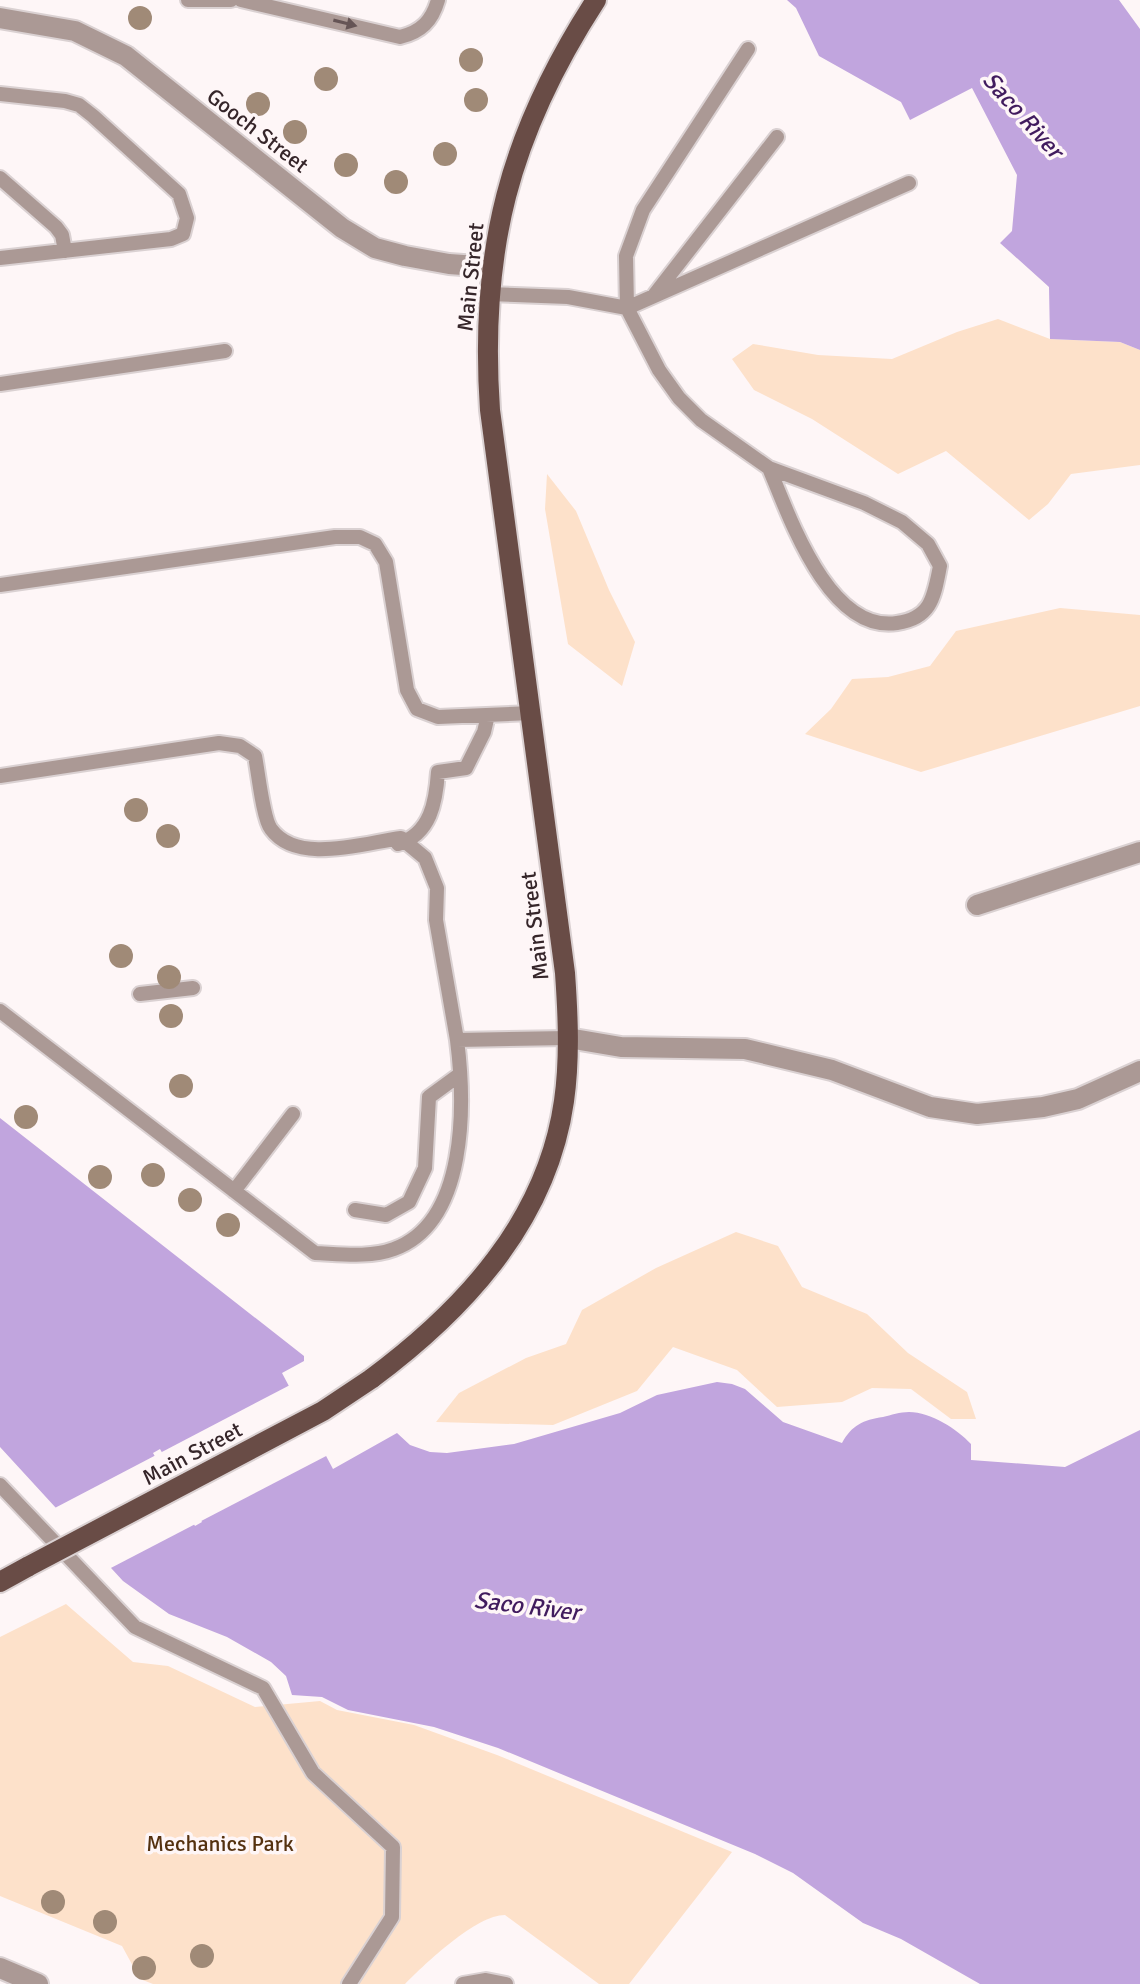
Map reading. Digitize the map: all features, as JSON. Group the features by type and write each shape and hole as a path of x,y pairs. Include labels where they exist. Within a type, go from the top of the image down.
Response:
{"main road":[{"name":"Main Street","path":"0,1582 323,1411 371,1379 462,1303 502,1255 534,1197 552,1149 564,1102 568,1038 565,973 490,410 486,355 488,294 496,233 519,150 558,65 596,0"}],"street":[{"name":"Gooch Street","path":"0,18 75,31 126,56 342,228 375,248 449,264 491,267"},
{"path":"977,905 1140,852"},
{"path":"568,1038 621,1047 745,1049 832,1070 930,1107 977,1114 1043,1107 1078,1099 1140,1071"},
{"path":"6,1975 38,1984"}],"lane":[{"path":"188,0 231,0"},
{"path":"241,0 400,37 422,28 433,17 438,0"},
{"path":"748,49 643,210 626,256 627,308 648,352 679,398 701,420 769,468 864,503 902,522 928,544 940,566 928,608 912,621 886,625 853,613 823,580 793,525 769,468"},
{"path":"0,94 46,97 79,105 179,194 187,223 183,234 171,239 0,258"},
{"path":"652,297 777,137"},
{"path":"0,178 56,227 62,235 65,251"},
{"path":"488,294 568,297 627,308 909,183"},
{"path":"0,384 225,351"},
{"path":"0,585 242,549 335,537 360,537 375,544 386,562 411,700 417,709 438,717 531,713"},
{"path":"0,766 219,739 244,741 256,749 259,757 278,843 289,852 303,857 389,846 412,839 436,802 438,772 466,768 484,732 488,715"},
{"path":"0,776 219,743 240,746 255,756 269,827 287,845 314,851 401,838 425,858 437,888 436,920 457,1040 460,1137 452,1181 438,1212 417,1236 394,1249 360,1255 315,1253 0,1011"},
{"path":"140,994 193,988"},
{"path":"457,1040 568,1038"},
{"path":"355,1210 386,1215 409,1202 425,1168 429,1097 459,1075"},
{"path":"234,1191 293,1114"},
{"path":"0,1485 135,1627 263,1688 313,1773 393,1847 392,1917 349,1984"},
{"path":"463,1984 486,1980 506,1984"}],"green space":[{"path":"998,319 1050,339 1120,342 1140,350 1140,465 1071,474 1048,504 1029,520 946,451 898,474 812,419 754,390 732,359 753,344 818,355 892,359"},
{"path":"547,474 576,511 635,642 622,686 568,644 545,509"},
{"path":"1060,608 1140,615 1140,706 921,772 805,734 831,709 852,679 888,677 930,666 956,631"},
{"path":"736,1232 778,1246 802,1287 867,1314 908,1353 967,1392 976,1419 951,1419 911,1389 872,1388 842,1402 777,1407 737,1370 673,1347 637,1391 553,1425 436,1422 459,1393 526,1358 566,1344 582,1310 656,1268"},
{"name":"Mechanics Park","path":"66,1604 133,1662 168,1666 255,1707 320,1701 337,1710 414,1725 497,1755 732,1852 629,1984 599,1984 505,1915 493,1917 466,1931 405,1984 153,1984 140,1979 122,1946 0,1896 0,1637"}],"water":[{"name":"Saco River","path":"787,0 1119,0 1140,29 1140,350 1120,342 1050,339 1049,287 1000,243 1012,231 1017,175 972,88 910,120 901,102 819,56 796,8"},
{"name":"Saco River","path":"0,1118 304,1356 304,1361 282,1373 333,1469 397,1433 410,1445 430,1452 447,1453 514,1444 620,1413 657,1395 717,1382 745,1389 783,1422 842,1443 854,1428 870,1420 906,1412 926,1415 951,1427 971,1444 971,1460 1065,1467 1140,1430 1140,1984 980,1984 901,1939 863,1923 793,1873 755,1854 498,1748 434,1727 348,1710 322,1697 292,1695 286,1676 271,1662 227,1637 169,1614 123,1581 0,1447","holes":["160,1449 202,1522 195,1526 153,1453"]}],"pier":[{"path":"292,1384 330,1454 107,1570 51,1510"}]}
